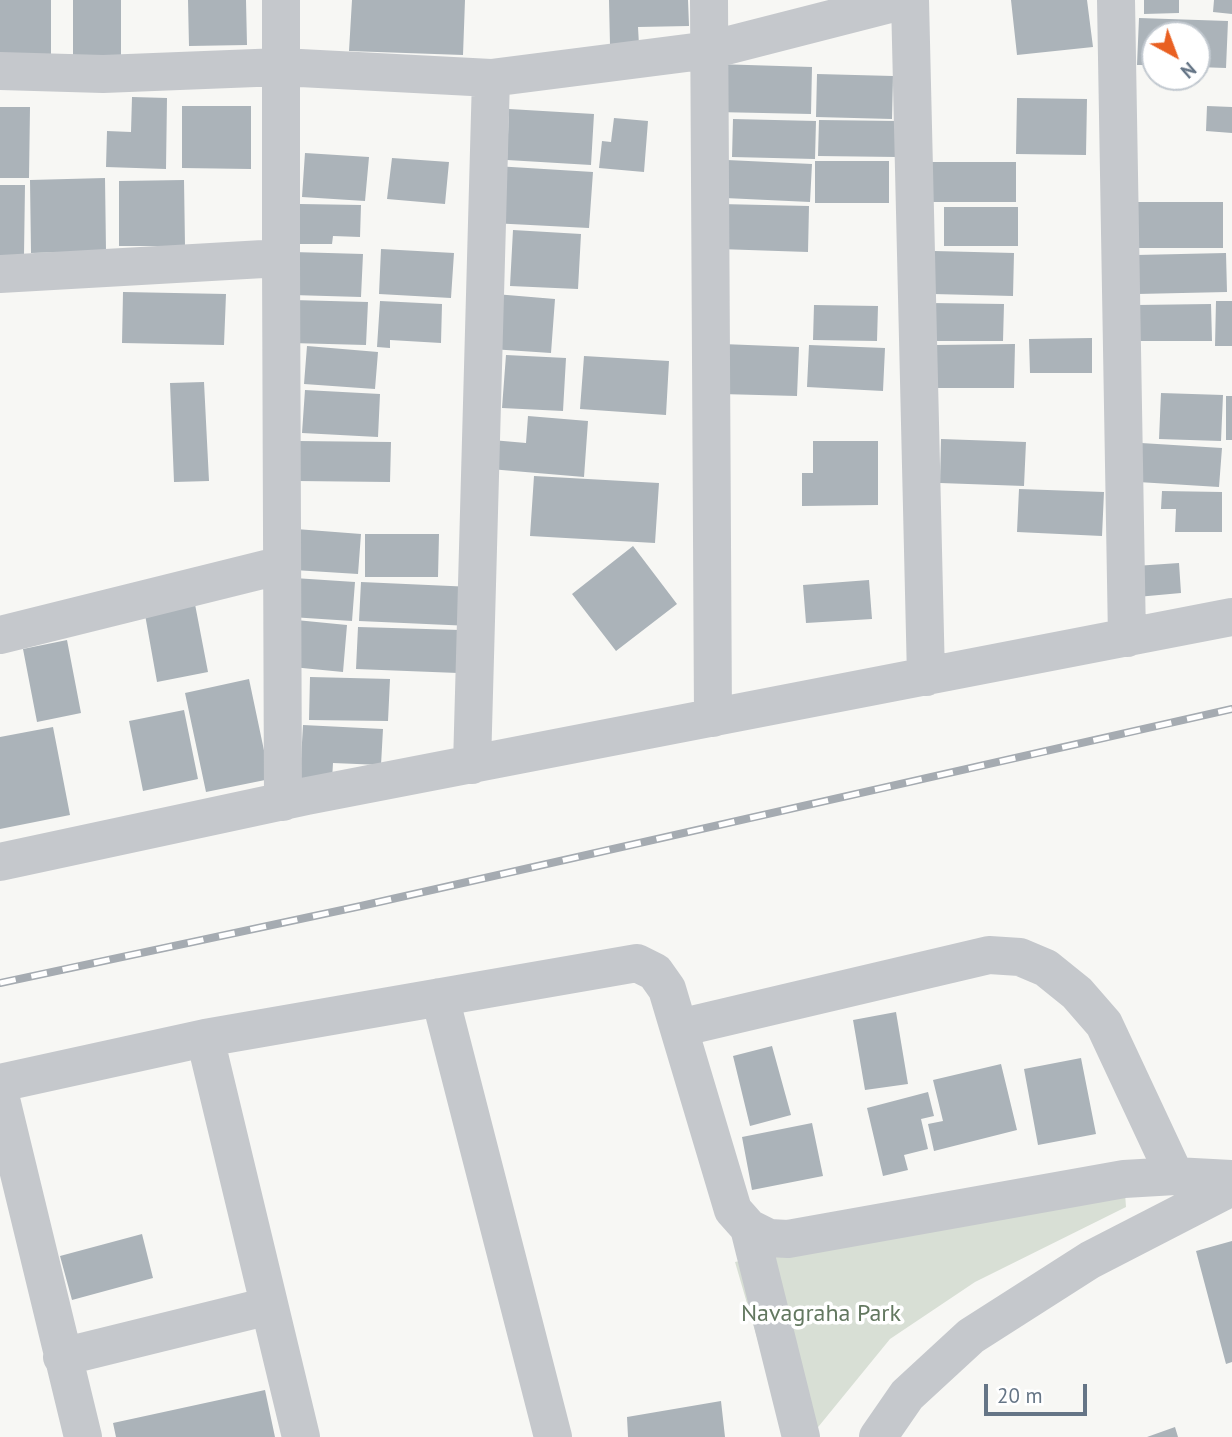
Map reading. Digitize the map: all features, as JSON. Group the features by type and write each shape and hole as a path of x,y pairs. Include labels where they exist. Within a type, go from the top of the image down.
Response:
{"street":[{"path":"281,0 283,802"},
{"path":"709,0 713,718"},
{"path":"0,71 103,74 281,66 491,78 710,50 908,0 926,677"},
{"path":"1116,0 1127,638"},
{"path":"472,765 491,78"},
{"path":"0,274 281,258"},
{"path":"0,635 282,565"},
{"path":"0,862 283,802 1232,617"},
{"path":"679,1028 989,955 1020,957 1045,968 1077,993 1104,1024 1175,1176"},
{"path":"0,1083 205,1038 637,962 655,972 667,989 733,1210 749,1228 769,1238 788,1239 1124,1179 1175,1176 1232,1179"},
{"path":"440,997 553,1437"},
{"path":"205,1038 301,1437"},
{"path":"0,1095 83,1437"},
{"path":"878,1437 906,1395 971,1336 1090,1260 1232,1187"},
{"path":"749,1228 801,1437"},
{"path":"62,1357 269,1306"}],"green space":[{"name":"Navagraha Park","path":"1124,1179 1126,1207 975,1282 890,1339 810,1437 786,1437 735,1262"}],"building":[{"path":"0,0 51,0 51,58 0,58"},
{"path":"73,0 121,0 121,57 73,57"},
{"path":"188,0 246,0 247,45 189,46"},
{"path":"352,0 465,0 463,55 349,51"},
{"path":"609,0 688,0 689,26 638,27 639,45 610,45"},
{"path":"1011,0 1087,0 1093,47 1017,55"},
{"path":"1144,0 1179,0 1179,13 1144,14"},
{"path":"1214,0 1232,0 1232,14 1213,12"},
{"path":"1139,18 1228,21 1226,68 1211,67 1211,21 1141,21 1141,65 1137,65"},
{"path":"716,64 812,67 811,114 715,112"},
{"path":"817,74 893,76 892,119 816,117"},
{"path":"132,97 167,98 166,169 106,167 107,131 131,132"},
{"path":"1017,98 1087,99 1086,155 1016,154"},
{"path":"182,106 251,106 251,169 182,168"},
{"path":"1207,106 1232,107 1232,133 1206,131"},
{"path":"0,107 30,107 29,178 0,178"},
{"path":"509,109 594,114 591,165 507,160"},
{"path":"614,118 648,121 644,172 599,168 602,141 611,142"},
{"path":"733,119 816,121 815,159 732,157"},
{"path":"819,120 898,121 897,157 818,156"},
{"path":"305,153 369,157 365,201 302,197"},
{"path":"392,158 449,162 445,204 387,199"},
{"path":"727,160 812,164 810,202 725,198"},
{"path":"815,161 889,161 889,203 815,203"},
{"path":"924,162 1016,162 1016,202 924,202"},
{"path":"495,166 593,172 589,228 491,223"},
{"path":"105,178 106,251 31,253 30,180"},
{"path":"184,180 185,246 119,246 119,181"},
{"path":"0,185 25,185 24,255 0,255"},
{"path":"1133,202 1223,202 1223,248 1132,248"},
{"path":"300,204 361,205 360,237 333,236 332,244 299,244"},
{"path":"720,204 809,206 808,252 719,249"},
{"path":"944,207 1018,207 1018,246 944,246"},
{"path":"513,230 581,234 578,289 510,286"},
{"path":"381,249 454,253 451,298 379,294"},
{"path":"934,251 1014,253 1013,296 933,294"},
{"path":"293,252 363,254 361,297 292,295"},
{"path":"1226,253 1227,292 1137,294 1136,255"},
{"path":"123,292 226,294 224,345 122,343"},
{"path":"495,294 555,299 551,353 491,349"},
{"path":"293,300 368,302 366,345 291,343"},
{"path":"380,301 442,304 441,343 390,340 390,348 377,347"},
{"path":"1216,301 1232,301 1232,346 1215,346"},
{"path":"930,303 1004,304 1003,341 929,341"},
{"path":"1211,304 1212,341 1136,341 1136,305"},
{"path":"814,305 878,306 877,341 813,340"},
{"path":"1092,338 1092,373 1030,373 1029,339"},
{"path":"722,344 799,347 797,396 721,394"},
{"path":"1015,344 1014,388 935,388 935,345"},
{"path":"809,345 885,348 883,391 807,387"},
{"path":"307,346 378,352 375,389 304,384"},
{"path":"506,355 566,358 563,411 502,408"},
{"path":"584,356 669,361 666,415 580,409"},
{"path":"204,382 209,481 174,482 170,383"},
{"path":"305,390 380,394 378,437 302,433"},
{"path":"1161,393 1223,395 1221,441 1159,439"},
{"path":"1226,396 1232,396 1232,440 1226,440"},
{"path":"528,416 588,421 584,477 490,469 492,440 526,443"},
{"path":"941,439 1026,442 1024,486 940,483"},
{"path":"298,441 391,442 390,482 297,481"},
{"path":"813,441 878,441 878,505 802,506 802,473 813,473"},
{"path":"1141,443 1222,448 1219,487 1138,482"},
{"path":"534,476 659,483 655,543 530,536"},
{"path":"1019,489 1104,492 1102,536 1017,532"},
{"path":"1162,491 1222,492 1222,532 1175,532 1176,509 1161,509"},
{"path":"296,529 361,534 358,574 294,570"},
{"path":"365,534 439,534 438,577 365,577"},
{"path":"633,546 677,604 616,651 572,594"},
{"path":"1179,563 1181,593 1137,597 1135,566"},
{"path":"294,578 355,582 352,621 291,617"},
{"path":"869,580 872,619 806,623 803,585"},
{"path":"361,582 473,587 471,626 359,621"},
{"path":"194,599 208,672 157,682 144,609"},
{"path":"296,620 347,625 343,672 292,667"},
{"path":"358,627 460,630 458,673 356,669"},
{"path":"67,640 81,713 37,722 23,649"},
{"path":"310,677 390,679 388,721 309,720"},
{"path":"249,679 270,779 206,792 185,693"},
{"path":"184,710 198,779 143,791 129,721"},
{"path":"303,725 383,729 381,765 333,763 332,780 300,778"},
{"path":"53,727 70,815 0,829 0,737"},
{"path":"896,1012 908,1084 865,1090 853,1020"},
{"path":"772,1046 791,1115 750,1126 733,1056"},
{"path":"1081,1058 1096,1134 1038,1145 1024,1069"},
{"path":"1001,1064 1017,1130 934,1151 928,1124 943,1121 933,1080"},
{"path":"928,1092 934,1116 921,1119 928,1149 904,1155 908,1170 883,1176 867,1108"},
{"path":"812,1123 823,1176 752,1190 742,1137"},
{"path":"142,1234 153,1278 72,1300 60,1256"},
{"path":"1232,1241 1232,1362 1226,1364 1196,1251"},
{"path":"265,1390 275,1437 116,1437 113,1423"},
{"path":"721,1401 725,1437 628,1437 627,1417"},
{"path":"1175,1427 1178,1437 1147,1437"}],"railway":[{"path":"0,983 361,906 1232,709"}]}
